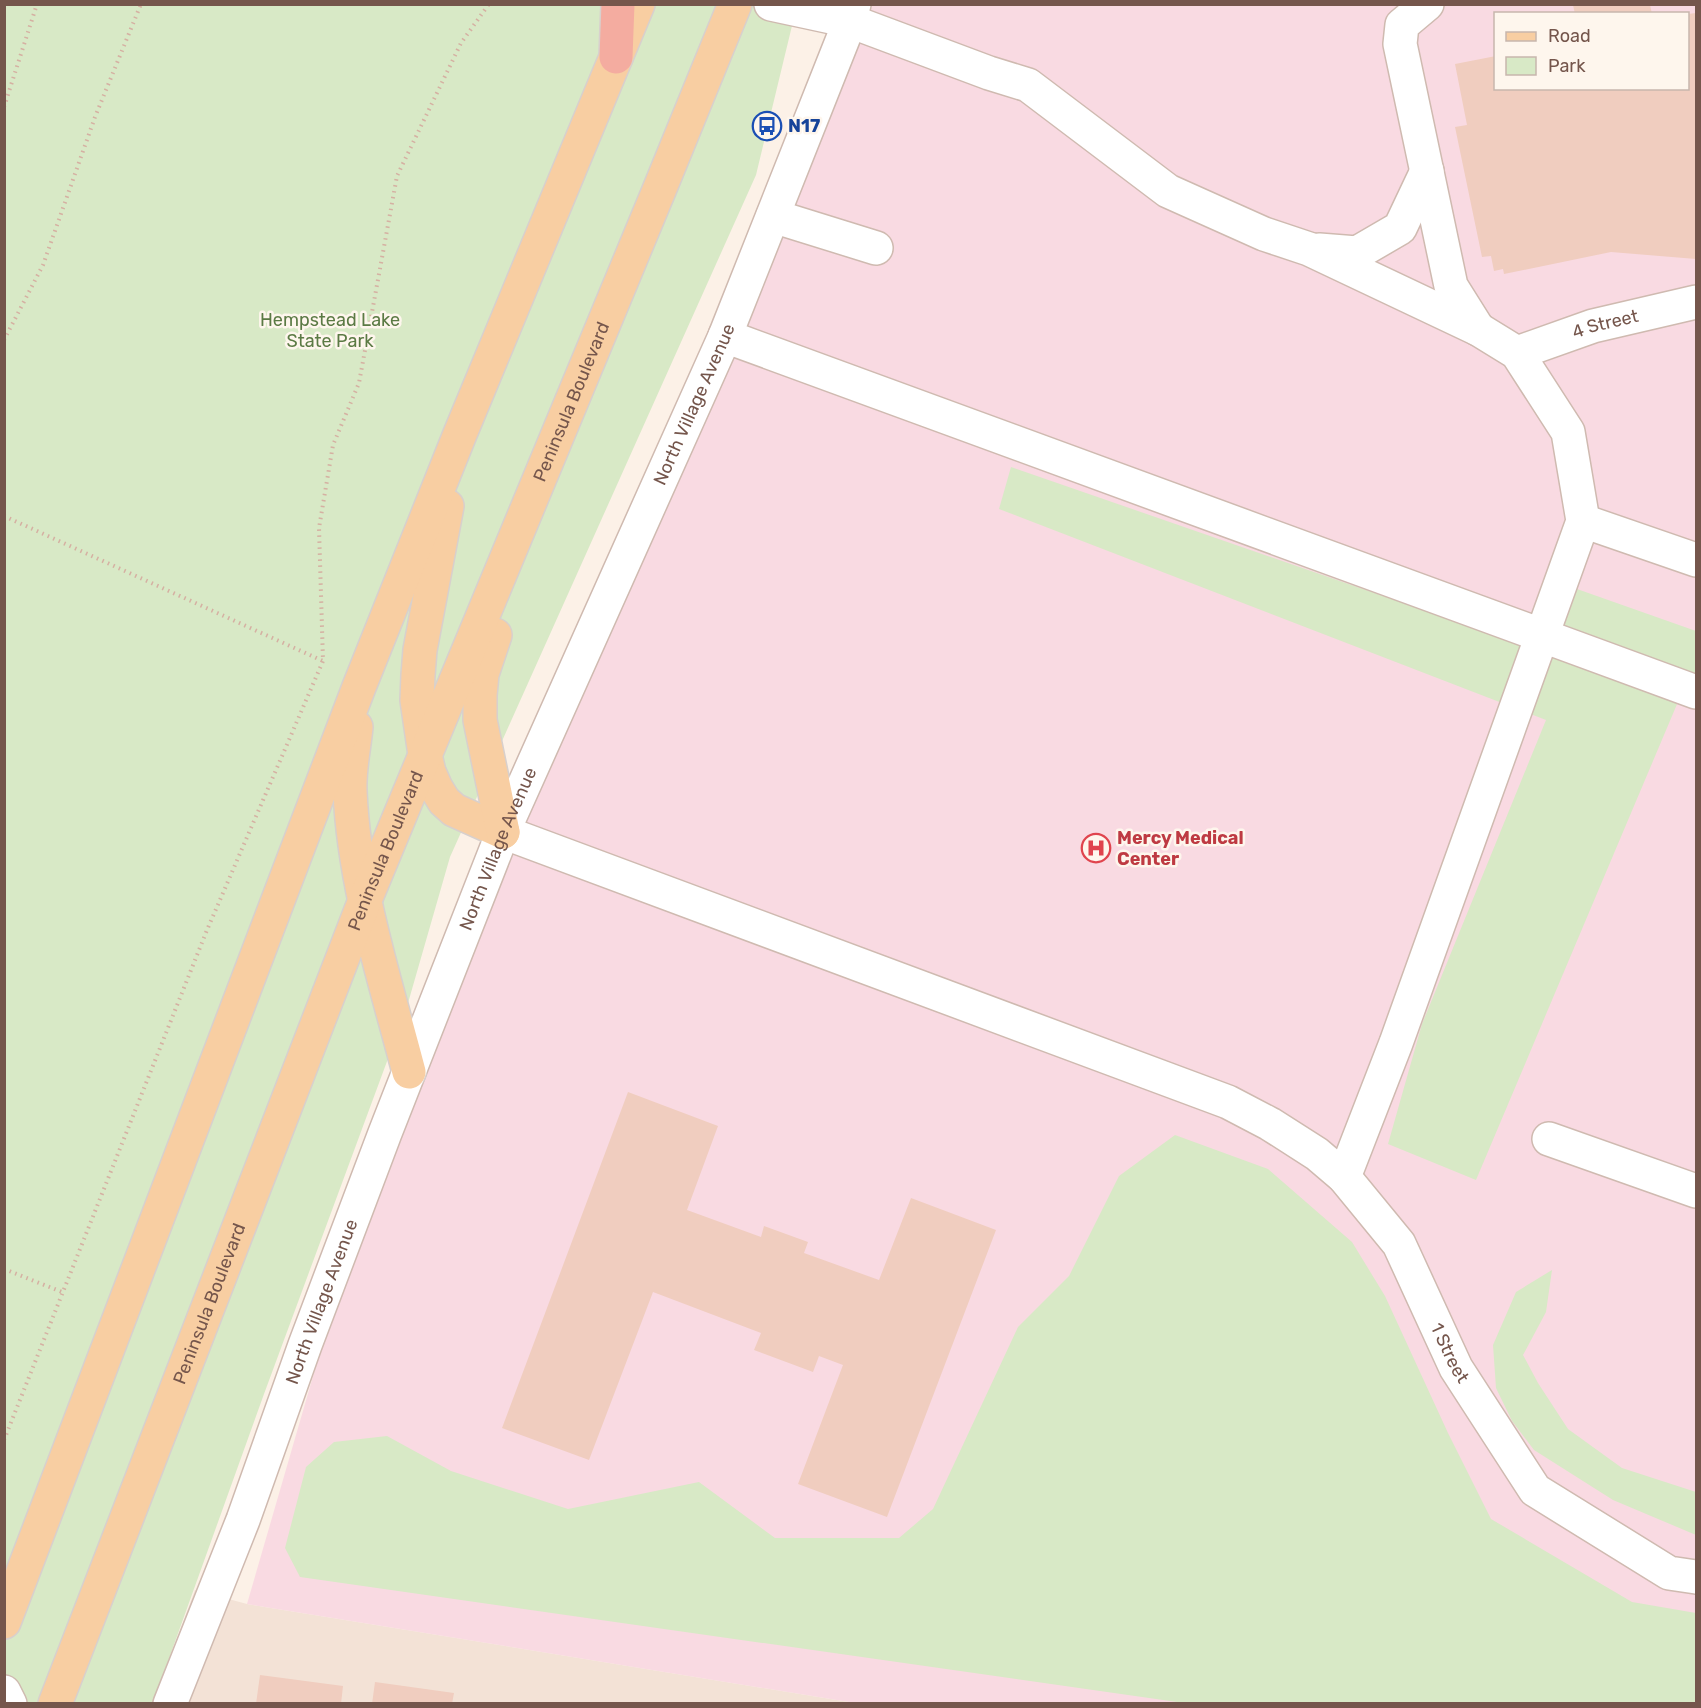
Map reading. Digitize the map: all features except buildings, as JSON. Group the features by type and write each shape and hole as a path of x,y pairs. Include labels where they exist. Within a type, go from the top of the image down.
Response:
{"highway":[{"path":"616,57 618,4"}],"main road":[{"path":"4,1623 359,687 638,4"},
{"name":"Peninsula Boulevard","path":"55,1704 365,900 735,4"},
{"path":"460,435 420,650 417,700 429,772 444,801 454,810 503,832"},
{"path":"503,832 480,720 482,674 537,483"},
{"path":"359,687 350,788 353,838 365,900 409,1072"}],"street":[{"path":"771,4 852,13 989,73 1028,85 1168,191 1264,234 1309,249 1478,328 1517,353 1568,432 1583,520 1396,1043 1344,1177"},
{"path":"1427,4 1402,25 1400,44 1451,286 1478,328"},
{"name":"North Village Avenue","path":"170,1704 243,1520 305,1345 503,832 725,336 852,13"},
{"path":"1309,249 1357,253 1400,228 1427,171"},
{"path":"773,216 876,248"},
{"name":"4 Street","path":"1517,353 1593,326 1696,302"},
{"path":"725,336 1696,692"},
{"path":"1583,520 1696,560"},
{"name":"1 Street","path":"503,832 1228,1102 1270,1124 1317,1154 1344,1177 1399,1244 1456,1368 1535,1490 1669,1573 1696,1576"},
{"path":"1549,1139 1696,1191"},
{"path":"4,1583 33,1548"},
{"path":"4,1692 10,1704"}],"path":[{"path":"4,107 37,4"},
{"path":"4,340 43,265 95,117 141,4"},
{"path":"4,1440 207,930 322,661 319,528 333,445 359,383 397,176 461,43 489,4"},
{"path":"4,516 322,661"},
{"path":"4,1269 62,1292"}],"shaded area":[{"name":"Mercy Medical Center","path":"859,5 1696,5 1696,1703 855,1703 247,1604 387,1121"},
{"path":"195,1590 247,1604 855,1703 153,1704"}],"green space":[{"name":"Hempstead Lake State Park","path":"5,5 797,5 756,175 450,857 406,1010 153,1703 5,1704"},
{"path":"1011,467 1539,650 1577,589 1696,631 1696,694 1683,690 1476,1180 1388,1144 1422,1024 1546,720 999,509"},
{"path":"1175,1135 1268,1169 1352,1242 1385,1296 1448,1433 1491,1519 1632,1602 1696,1613 1696,1703 1184,1703 300,1577 285,1548 306,1467 334,1442 387,1436 451,1471 568,1509 699,1482 775,1538 899,1538 933,1509 1018,1327 1069,1276 1119,1176"},
{"path":"1552,1270 1546,1312 1523,1355 1538,1383 1568,1429 1622,1468 1696,1492 1696,1535 1613,1500 1534,1450 1512,1421 1496,1388 1493,1345 1516,1292"}],"place":[{"name":"N17","path":"767,126"},
{"name":"Mercy Medical Center","path":"1096,848"}]}
